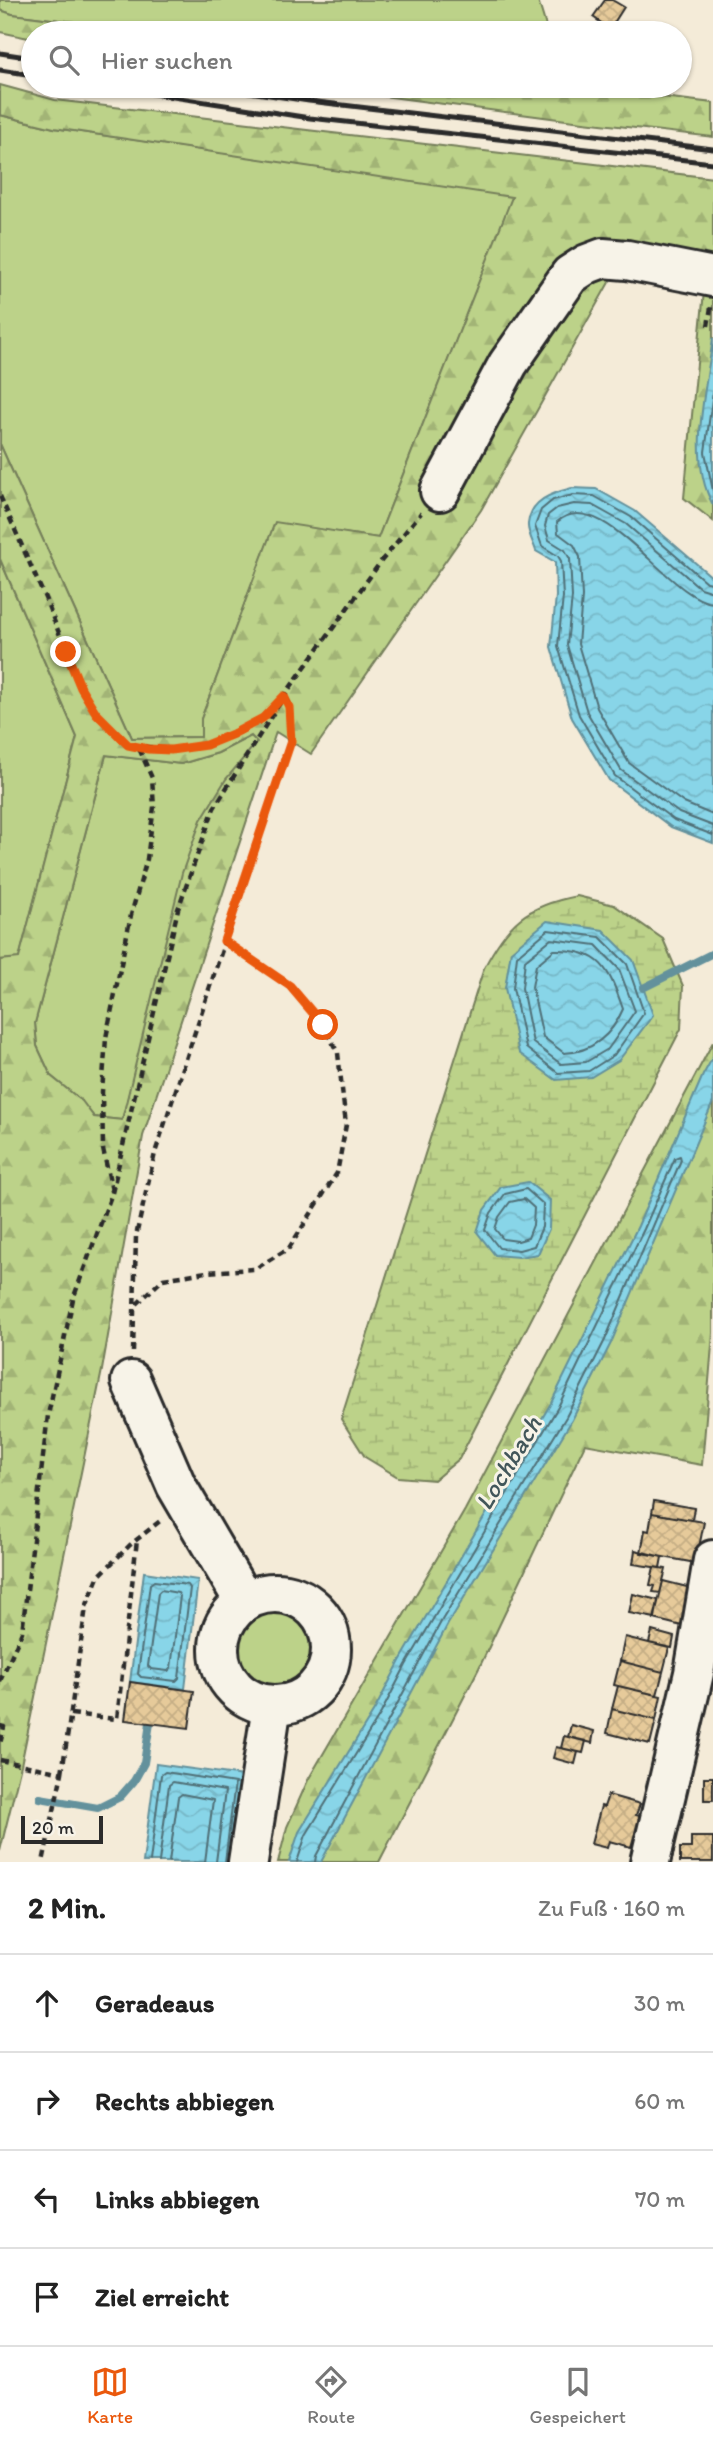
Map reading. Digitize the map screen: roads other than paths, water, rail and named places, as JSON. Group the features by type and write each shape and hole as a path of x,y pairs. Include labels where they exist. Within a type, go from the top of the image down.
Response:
{"street":[{"path":"440,491 508,365 570,275 603,258 713,276"},
{"path":"131,1381 176,1485 244,1601"},
{"path":"650,1862 694,1673 713,1560"},
{"path":"278,1592 295,1596 311,1605 323,1618 330,1634 332,1652 328,1670 319,1685 306,1697 289,1704 254,1702 239,1693 227,1679 220,1663 218,1646 222,1628 231,1613 244,1601 260,1594 278,1592"},
{"path":"248,1862 272,1705"}],"water":[{"path":"713,338 713,505 705,486 700,445 703,401"},
{"path":"572,488 596,489 635,511 713,578 713,843 671,827 609,780 572,718 551,647 556,596 555,562 536,551 528,527 530,516 538,503 550,495"},
{"path":"547,921 603,930 633,960 653,1015 619,1060 591,1077 556,1080 519,1053 505,988 511,951"},
{"path":"713,1057 713,1102 611,1343 572,1420 448,1624 321,1862 289,1862 299,1832 375,1709 400,1661 551,1403 638,1226"},
{"path":"528,1182 550,1200 549,1229 538,1254 519,1257 495,1255 477,1232 484,1210 501,1187"},
{"path":"144,1572 198,1580 185,1689 130,1682"},
{"path":"156,1764 244,1776 231,1862 143,1862"}],"waterway":[{"path":"643,988 713,953"},
{"path":"40,1798 98,1808 120,1797 134,1781 144,1763 150,1723"}],"railway":[{"path":"0,53 21,56"},
{"path":"0,70 21,73"},
{"path":"180,98 310,118 713,163"},
{"path":"289,98 713,149"}],"water label":[{"name":"Lochbach","path":"508,1463"}]}
